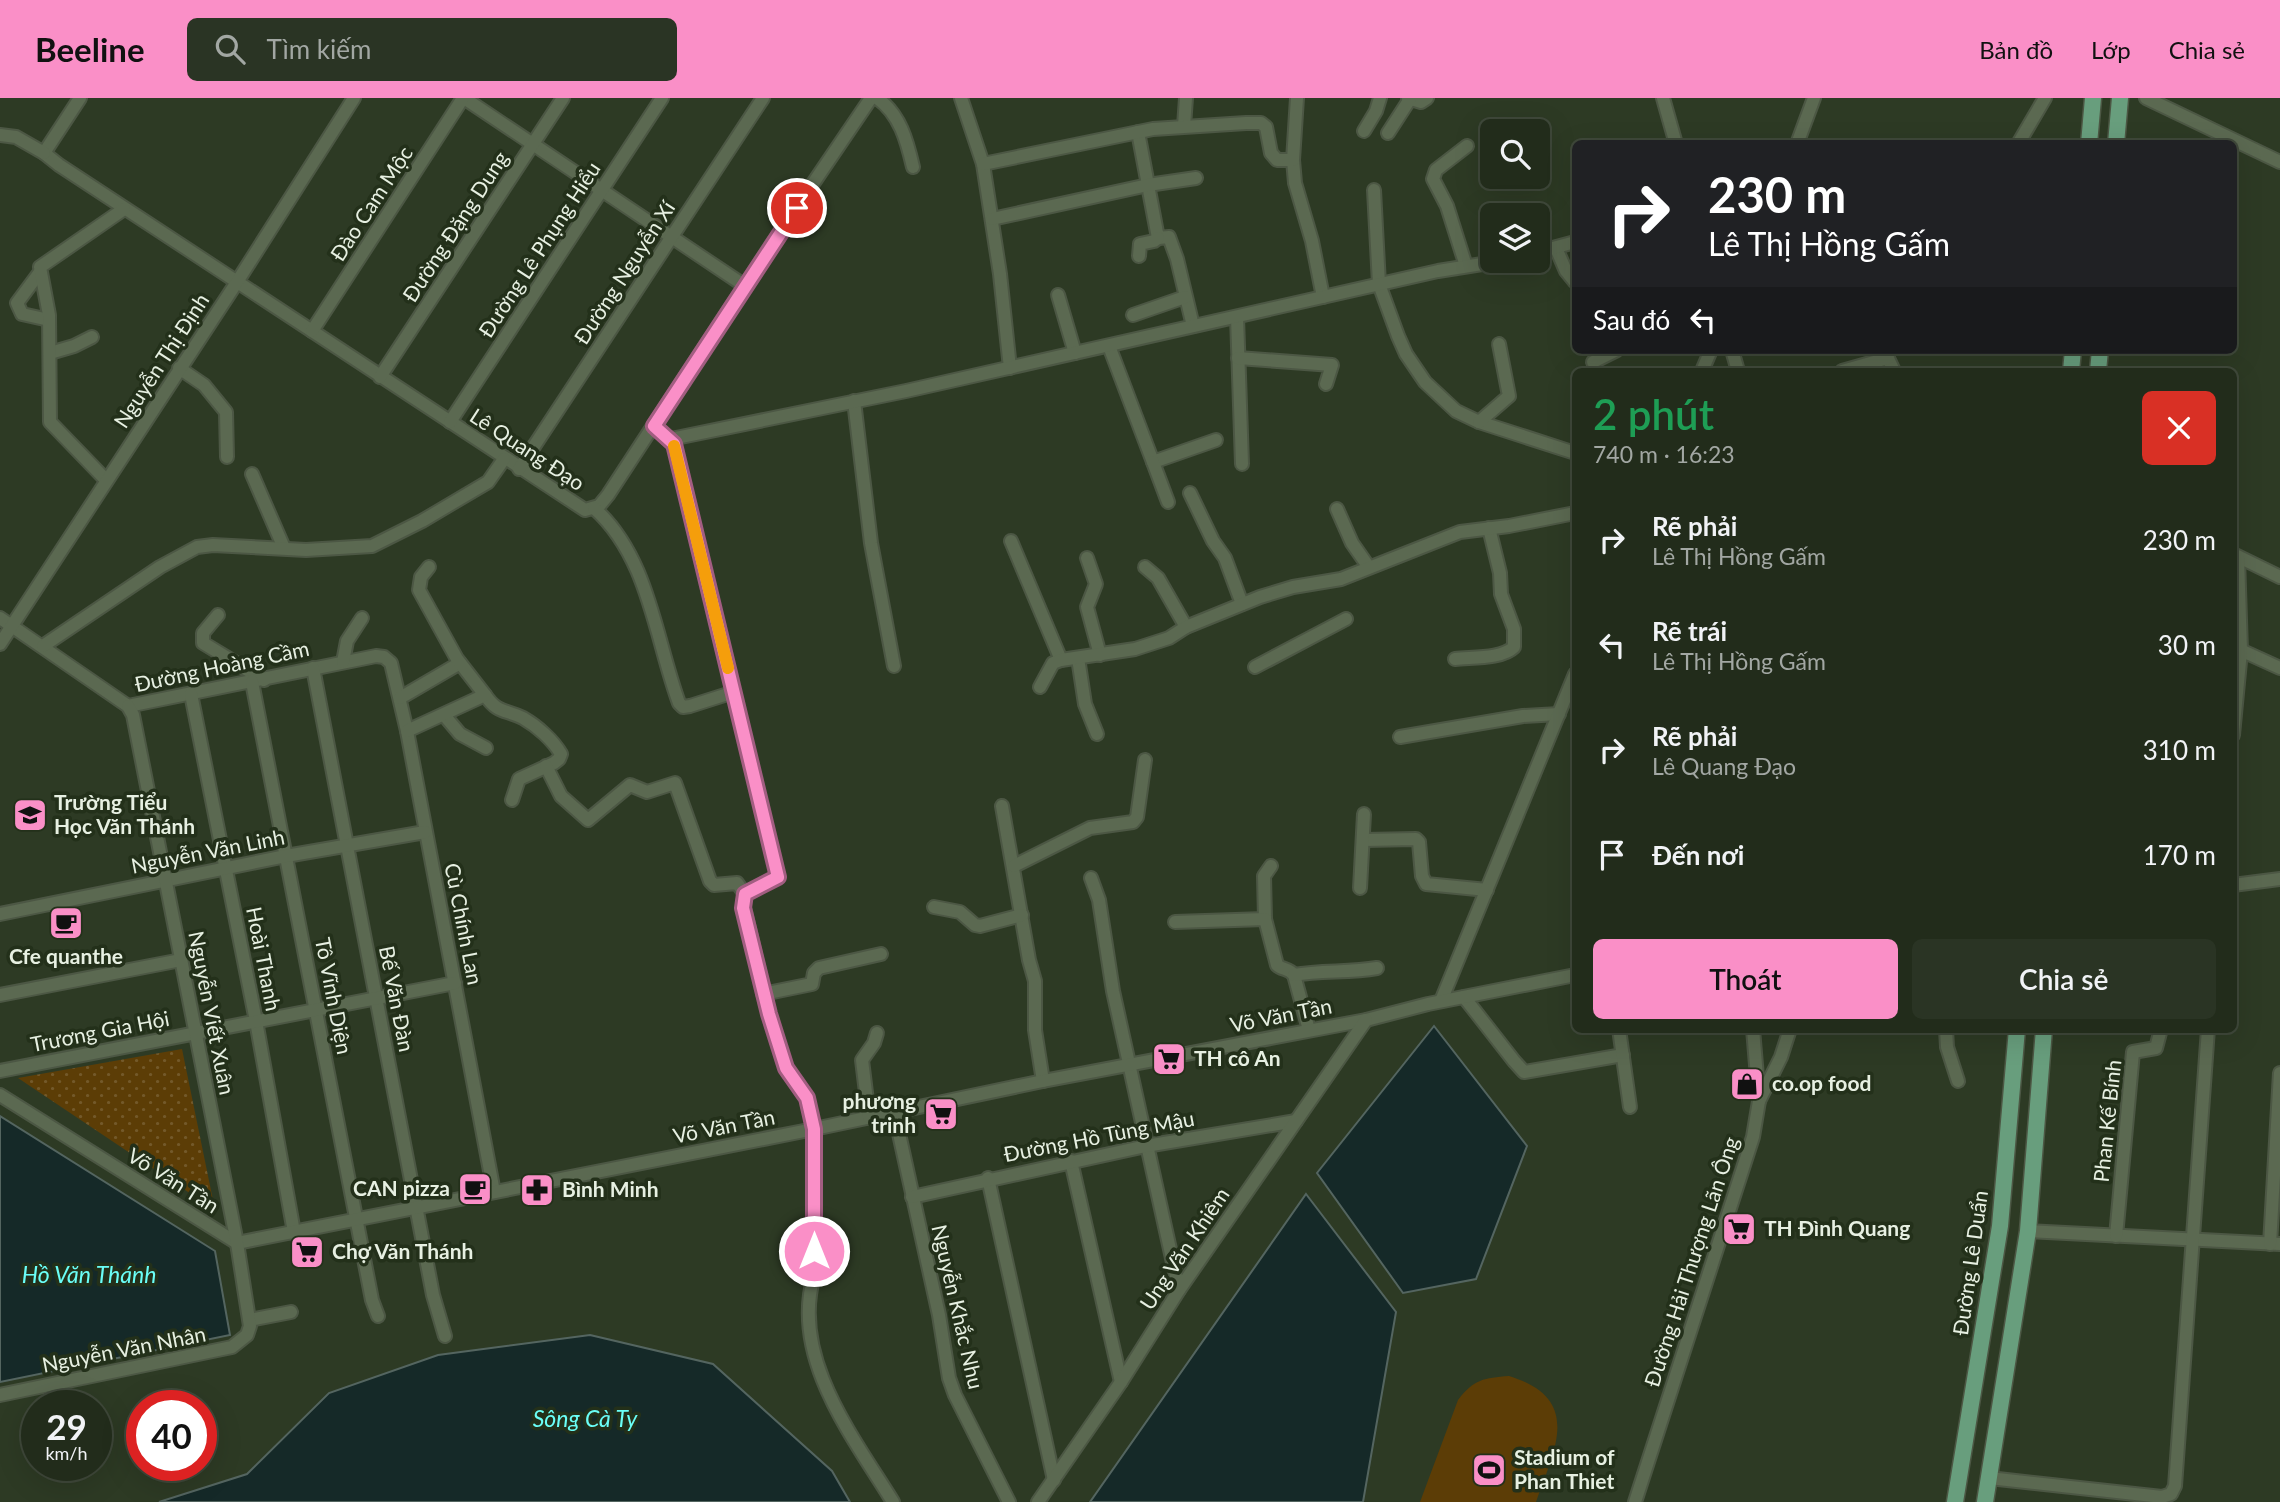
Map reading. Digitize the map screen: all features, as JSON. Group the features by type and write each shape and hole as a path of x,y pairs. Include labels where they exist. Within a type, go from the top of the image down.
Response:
{"main road":[{"path":"2089,140 2093,98"},
{"path":"2116,140 2120,98"},
{"name":"Đường Lê Duẩn","path":"1955,1502 2000,1226 2017,1033"},
{"path":"1985,1502 2028,1231 2044,1033"},
{"path":"2000,1226 2028,1231"}],"street":[{"path":"44,153 80,98"},
{"name":"Nguyễn Thị Định","path":"0,644 354,98"},
{"path":"464,98 746,286"},
{"name":"Đào Cam Mộc","path":"312,331 464,98"},
{"name":"Đường Đặng Dung","path":"380,377 563,98"},
{"name":"Đường Lê Phụng Hiểu","path":"450,422 662,98"},
{"name":"Đường Nguyễn Xí","path":"519,469 763,98"},
{"name":"Lê Quang Đạo","path":"0,135 16,137 44,153 124,209 585,510 594,508 608,495 870,98"},
{"path":"877,98 892,111 900,123 913,167"},
{"path":"961,98 983,164 1000,274 1010,368"},
{"path":"1184,126 1186,98"},
{"path":"1297,98 1293,160 1297,195 1312,241 1323,298"},
{"path":"1364,131 1380,98"},
{"path":"1388,133 1409,98 1420,102 1427,98"},
{"path":"1663,98 1675,140"},
{"path":"1798,140 1814,98"},
{"path":"2020,140 2045,98"},
{"path":"2146,98 2234,140"},
{"path":"983,164 1138,132 1184,126 1264,124 1273,158 1280,161 1293,160"},
{"path":"1138,132 1158,238"},
{"path":"2237,141 2280,162"},
{"path":"1466,266 1447,206 1433,179 1436,170 1467,146"},
{"path":"992,219 1196,178"},
{"path":"1374,190 1379,284 1398,336 1420,375 1456,411 1479,422 1572,452"},
{"path":"107,480 50,422 49,320 40,267 124,209"},
{"path":"1139,256 1140,244 1169,237 1193,326"},
{"path":"1550,249 1572,243"},
{"path":"1556,248 1572,278"},
{"path":"671,439 1010,368 1379,284 1480,264"},
{"path":"40,272 17,303 22,314 49,320"},
{"path":"1058,295 1075,353"},
{"path":"1133,315 1185,297"},
{"path":"1237,317 1242,464"},
{"path":"50,353 92,337"},
{"path":"1479,422 1510,396 1499,344"},
{"path":"1109,346 1168,502"},
{"path":"1593,362 1609,354"},
{"path":"1850,368 1886,354"},
{"path":"1238,358 1332,365 1326,384"},
{"path":"180,368 204,385 226,412 227,457"},
{"path":"855,401 871,543 894,666"},
{"path":"654,426 671,439 778,877 745,894"},
{"path":"1153,462 1216,440"},
{"path":"43,646 160,567 197,547 213,545 351,549 372,546 488,482 504,459"},
{"path":"252,474 284,548"},
{"path":"1190,493 1213,541 1225,558 1242,604"},
{"path":"594,508 611,523 639,575 679,704 683,707 690,706 733,692"},
{"path":"1337,509 1352,543 1368,566"},
{"path":"1040,687 1053,663 1061,660 1135,649 1169,638 1186,627 1277,590 1341,579 1368,566 1460,532 1572,514"},
{"path":"1455,659 1510,652 1514,647 1514,629 1500,594 1500,573 1489,528"},
{"path":"1011,541 1061,660"},
{"path":"2237,556 2280,577"},
{"path":"1087,558 1096,584 1087,607 1100,655"},
{"path":"429,567 421,577 419,590 460,663 496,709 525,719 557,747 561,754 559,759 519,779 512,800"},
{"path":"1145,567 1158,578 1186,627"},
{"path":"218,615 203,633 203,643 258,681"},
{"name":"Đường Hoàng Cầm","path":"0,618 128,706 376,656 384,657 391,663"},
{"path":"343,662 347,641 362,618"},
{"path":"1255,667 1346,619"},
{"path":"2237,649 2280,668"},
{"path":"1078,658 1085,704 1097,734"},
{"name":"Cù Chính Lan","path":"391,663 407,731 494,1192"},
{"path":"400,698 460,663"},
{"name":"Bế Văn Đàn","path":"313,668 433,1295 445,1336"},
{"name":"Tô Vĩnh Diện","path":"258,681 286,856 372,1300 378,1316"},
{"path":"1441,1001 1572,682"},
{"name":"Hoài Thanh","path":"191,694 256,1021 294,1232"},
{"path":"407,731 485,695"},
{"name":"Nguyễn Viết Xuân","path":"128,706 133,715 167,880 237,1243 250,1325"},
{"path":"1400,737 1523,716 1559,714"},
{"path":"444,715 460,734 485,748"},
{"path":"1014,866 1090,828 1133,822 1137,817 1146,760"},
{"path":"546,766 561,796 588,820 630,785 647,792 675,783 710,881 719,886 737,883 745,894 743,908 763,994 786,1068 807,1098 814,1129 814,1276 809,1292 816,1360 828,1394 893,1502"},
{"path":"1002,806 1035,981 1035,1030 1043,1081"},
{"path":"1360,888 1364,814"},
{"name":"Nguyễn Văn Linh","path":"0,914 286,856 425,832"},
{"path":"1364,840 1416,839 1420,847 1422,876 1426,884 1487,890"},
{"path":"1271,866 1264,876 1265,919 1277,965 1288,969 1294,975 1309,1030"},
{"path":"1091,878 1099,900 1113,991 1179,1290"},
{"path":"2237,884 2280,879"},
{"path":"934,907 960,912 975,925 981,926 1022,915"},
{"path":"1175,922 1265,919"},
{"path":"763,994 812,984 814,973 819,968 881,954"},
{"path":"0,995 181,960"},
{"path":"1294,975 1316,971 1377,968"},
{"name":"Võ Văn Tần","path":"0,1095 237,1243 1129,1064 1366,1020 1441,1001 1572,976"},
{"name":"Trương Gia Hội","path":"0,1071 455,983"},
{"path":"1464,997 1524,1072 1623,1055"},
{"name":"Ung Văn Khiêm","path":"1038,1502 1121,1382 1179,1290 1366,1020"},
{"path":"869,1117 862,1060 874,1043 877,1033"},
{"path":"1620,1033 1630,1107"},
{"name":"Đường Hải Thượng Lãn Ông","path":"1635,1502 1753,1137 1759,1101 1753,1033"},
{"path":"1759,1101 1786,1047 1789,1033"},
{"path":"1946,1033 1947,1047 1958,1081"},
{"name":"Phan Kế Bính","path":"2116,1236 2133,1052 2156,1048 2160,1033"},
{"path":"1989,1478 2107,1496 2162,1496 2171,1493 2175,1486 2208,1033"},
{"path":"2028,1231 2275,1244 2280,1073"},
{"name":"Nguyễn Khắc Nhu","path":"894,1111 952,1387 1009,1502"},
{"name":"Đường Hồ Tùng Mậu","path":"912,1197 1070,1161 1296,1121"},
{"path":"1070,1161 1121,1382"},
{"path":"988,1178 1054,1480"},
{"path":"250,1325 291,1312"},
{"name":"Nguyễn Văn Nhân","path":"0,1395 232,1347 239,1343 250,1325"}],"shaded area":[{"path":"182,1049 215,1210 18,1078"},
{"name":"Stadium of Phan Thiet","path":"1509,1376 1532,1386 1547,1398 1555,1412 1555,1444 1536,1502 1420,1502 1458,1400 1480,1381"}],"water":[{"path":"1434,1026 1527,1146 1476,1279 1403,1293 1317,1173"},
{"name":"Hồ Văn Thánh","path":"0,1116 215,1251 230,1335 0,1382"},
{"path":"1306,1194 1396,1312 1363,1502 1090,1502"},
{"name":"Sông Cà Ty","path":"590,1335 713,1364 832,1471 850,1502 159,1502 247,1474 329,1393 438,1355"}],"slow traffic":[{"path":"674,446 728,668"}],"place":[{"name":"Trường Tiểu Học Văn Thánh","path":"30,815"},
{"name":"Cfe quanthe","path":"66,923"},
{"name":"TH cô An","path":"1169,1059"},
{"name":"co.op food","path":"1747,1084"},
{"name":"phương trinh","path":"941,1114"},
{"name":"CAN pizza","path":"475,1189"},
{"name":"Bình Minh","path":"537,1190"},
{"name":"TH Đình Quang","path":"1739,1229"},
{"name":"Chợ Văn Thánh","path":"307,1252"},
{"name":"Stadium of Phan Thiet","path":"1489,1470"}],"route":[{"path":"797,208 654,426 674,444 778,877 745,894 743,908 763,994 786,1068 807,1098 814,1129 814,1251"}]}
